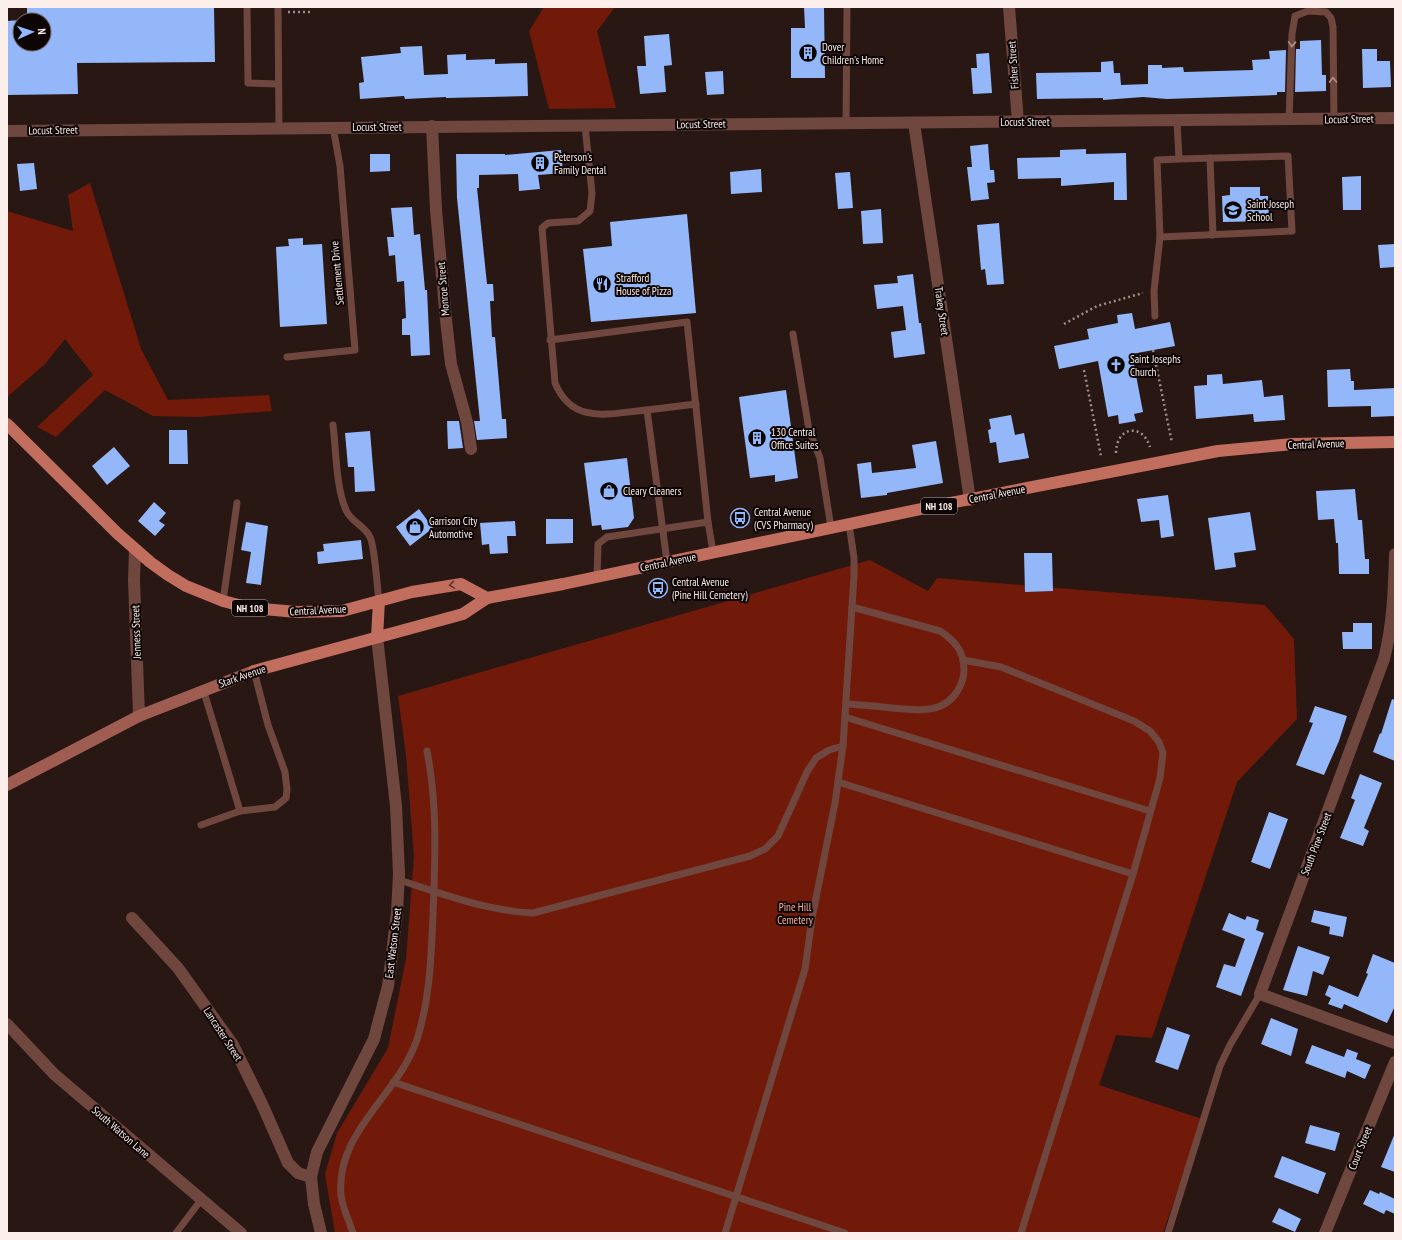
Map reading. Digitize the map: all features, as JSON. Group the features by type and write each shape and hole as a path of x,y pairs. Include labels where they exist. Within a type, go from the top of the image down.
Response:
{"main road":[{"name":"Central Avenue","path":"7,424 135,549 174,578 206,595 223,601 250,608 297,612 342,611 412,592 461,584 487,598 1218,451 1293,444 1395,442"},
{"name":"Stark Avenue","path":"7,785 139,716 203,689 254,671 463,614 487,598"},
{"path":"377,637 379,601"}],"street":[{"name":"Fisher Street","path":"1009,7 1018,122"},
{"name":"Locust Street","path":"7,131 1395,118"},
{"name":"Trakey Street","path":"914,123 970,500"},
{"name":"Monroe Street","path":"432,126 435,204 451,364 467,422 470,449"},
{"name":"Jenness Street","path":"135,549 134,588 139,716"},
{"name":"South Pine Street","path":"1260,994 1384,659 1392,618 1395,554"},
{"name":"East Watson Street","path":"321,1233 314,1204 311,1177 317,1152 335,1113 364,1061 374,1039 381,1017 393,949 398,880 396,806 377,637"},
{"name":"Lancaster Street","path":"132,918 178,968 233,1045 262,1104 288,1163 298,1173 311,1177"},
{"path":"1260,994 1395,1043"},
{"name":"South Watson Lane","path":"7,1024 54,1074 241,1233"},
{"name":"Court Street","path":"1325,1233 1395,1062"}],"lane":[{"path":"247,7 248,84 278,84"},
{"path":"846,123 847,7"},
{"path":"278,10 279,128"},
{"path":"1289,120 1292,34 1295,16 1308,11 1326,12 1331,18 1333,27 1334,119"},
{"path":"1177,121 1179,159"},
{"path":"585,126 592,193 590,212 578,221 548,223 542,228 550,340 555,383 560,396 570,406 583,412 603,414 696,404"},
{"name":"Settlement Drive","path":"287,357 354,350 340,166 333,127"},
{"path":"1155,316 1154,291 1160,237 1157,160 1288,156 1292,232 1160,237"},
{"path":"1210,158 1213,235"},
{"path":"550,340 687,322 708,522 713,552"},
{"path":"793,334 809,430 820,458 830,528"},
{"path":"647,410 667,562"},
{"path":"333,425 341,493 346,510 353,520 364,527 371,538 379,601"},
{"path":"223,601 237,503"},
{"path":"597,577 598,544 607,536 708,522"},
{"path":"725,1233 805,969 812,918 838,782 843,746 852,607 854,558 849,524"},
{"path":"846,704 918,710 936,708 946,705 957,691 964,671 960,649 952,638 940,631 852,607"},
{"path":"963,660 1001,667 1134,721 1150,731 1159,742 1163,753 1160,778 1133,874 1021,1233"},
{"path":"201,825 240,811 275,807 286,798 287,790 285,772 268,725 254,671"},
{"path":"203,689 240,811"},
{"path":"845,717 1150,811"},
{"path":"398,880 486,907 512,912 533,913 750,856 765,849 778,836 807,772 816,758 829,750 843,746"},
{"path":"353,1233 342,1197 341,1177 346,1156 357,1133 407,1062 418,1038 427,1005 434,891 435,808 432,775 427,751"},
{"path":"838,782 1133,874"},
{"path":"1168,1233 1220,1066 1230,1045 1260,994"},
{"path":"393,1082 845,1233"},
{"path":"176,1233 202,1200"}],"path":[{"path":"278,10 311,12"},
{"path":"1064,324 1097,306 1134,295 1154,291"},
{"path":"1154,350 1172,443"},
{"path":"1084,370 1101,456"},
{"path":"1116,453 1118,439 1124,432 1133,430 1142,432 1147,438 1150,446"}],"green space":[{"path":"544,7 615,7 597,31 616,108 549,109 529,31"},
{"path":"90,183 141,349 168,400 269,395 272,411 198,417 153,416 105,390 56,437 37,427 93,375 65,339 45,364 7,397 7,211 73,231 68,195"},
{"name":"Pine Hill Cemetery","path":"870,560 928,591 937,578 1265,605 1294,639 1297,719 1237,782 1152,1038 1116,1035 1099,1085 1202,1119 1163,1233 335,1233 325,1174 337,1133 388,1048 406,959 414,856 406,755 398,696"}],"building":[{"path":"27,7 214,7 215,62 77,63 78,94 7,95 7,21 12,21 12,52 52,52 52,12 27,12"},
{"name":"Dover Children's Home","path":"804,7 824,7 825,78 791,78 791,28 805,28"},
{"path":"669,34 672,65 664,66 666,92 640,94 637,66 646,66 644,36"},
{"path":"1321,40 1322,75 1326,75 1326,91 1295,92 1296,49 1300,49 1300,41"},
{"path":"422,46 424,75 448,74 447,55 466,54 466,60 495,59 495,64 527,63 528,96 405,99 404,96 360,99 359,83 364,82 361,57 401,53 400,47"},
{"path":"1362,49 1377,49 1377,61 1390,61 1391,87 1363,88"},
{"path":"1286,50 1285,92 1277,92 1277,95 1167,99 1143,97 1103,100 1103,98 1037,99 1036,73 1101,72 1101,62 1113,61 1114,73 1120,73 1121,85 1148,84 1148,65 1162,65 1162,68 1183,67 1184,72 1253,70 1252,60 1270,59 1269,51"},
{"path":"989,53 992,93 973,94 971,68 977,68 976,54"},
{"path":"723,71 724,94 707,95 705,72"},
{"path":"988,144 990,170 994,170 995,182 987,183 989,199 971,201 967,167 972,167 970,146"},
{"path":"1086,149 1086,154 1126,153 1127,200 1114,200 1114,182 1061,186 1061,178 1018,179 1017,158 1060,157 1060,150"},
{"path":"561,150 563,173 538,175 540,189 519,191 518,174 479,175 479,188 477,188 487,284 493,284 494,301 490,301 492,337 495,337 502,419 506,419 507,438 477,440 474,421 480,421 457,198 456,154 505,155"},
{"path":"370,154 390,154 390,171 370,172"},
{"path":"34,163 37,189 20,191 17,164"},
{"path":"761,169 762,192 731,194 730,172"},
{"path":"850,172 853,208 838,209 835,173"},
{"path":"1361,176 1361,210 1343,210 1342,177"},
{"path":"1230,187 1260,187 1260,196 1268,196 1269,221 1223,222 1222,196 1230,195"},
{"path":"412,207 414,235 420,234 425,290 427,290 430,355 411,356 410,335 402,335 402,319 406,318 404,281 397,282 395,255 389,256 387,237 394,237 391,208"},
{"path":"881,209 883,243 863,244 861,211"},
{"path":"687,214 696,313 591,322 583,249 612,246 610,222"},
{"path":"999,223 1004,284 987,285 985,269 981,270 977,225"},
{"path":"303,238 303,245 322,244 327,324 280,327 276,247 289,246 288,239"},
{"path":"1395,244 1395,267 1380,268 1378,245"},
{"path":"913,274 919,323 921,323 925,354 894,358 891,332 906,330 903,306 877,309 874,285 898,283 897,276"},
{"name":"Saint Josephs Church","path":"1132,313 1135,329 1170,322 1175,346 1132,354 1143,412 1134,414 1136,421 1119,424 1118,415 1108,417 1098,361 1059,369 1054,346 1089,339 1087,329 1118,323 1117,315"},
{"path":"1350,369 1351,381 1354,381 1354,390 1395,388 1395,416 1371,417 1371,406 1328,407 1327,370"},
{"path":"1222,374 1223,384 1262,380 1264,397 1283,395 1285,420 1254,422 1253,414 1196,419 1194,386 1207,385 1207,375"},
{"name":"130 Central Office Suites","path":"786,390 798,478 775,482 775,475 750,478 739,397"},
{"path":"1011,415 1015,435 1024,433 1029,458 999,463 996,442 990,443 988,430 991,429 989,419"},
{"path":"447,421 459,421 463,448 448,449"},
{"path":"169,430 187,430 188,464 169,464"},
{"path":"370,431 375,491 355,492 354,467 348,467 345,433"},
{"path":"936,441 943,483 887,493 887,495 861,498 857,464 871,462 872,473 916,468 912,445"},
{"path":"114,447 130,466 107,485 92,466"},
{"name":"Cleary Cleaners","path":"627,458 634,518 628,527 602,530 601,525 592,526 584,463"},
{"path":"1355,489 1358,520 1362,520 1365,559 1369,559 1369,574 1339,574 1338,543 1336,543 1334,519 1318,520 1316,491"},
{"path":"1168,495 1174,536 1161,538 1159,520 1141,522 1137,499"},
{"path":"154,502 166,513 159,521 165,525 155,536 138,521"},
{"name":"Garrison City Automotive","path":"419,509 433,528 410,546 396,527"},
{"path":"1250,512 1256,550 1234,553 1236,567 1215,570 1208,518"},
{"path":"546,519 573,519 573,543 546,544"},
{"path":"515,521 516,536 507,536 508,553 490,554 489,544 482,545 480,523"},
{"path":"246,522 268,526 261,585 246,583 251,552 241,550"},
{"path":"361,540 363,559 318,564 317,552 324,551 323,544"},
{"path":"1024,553 1052,553 1053,591 1025,592"},
{"path":"1353,623 1372,623 1372,649 1343,649 1342,632 1353,632"},
{"path":"1392,699 1395,700 1395,761 1373,752 1380,733 1381,734"},
{"path":"1315,706 1347,716 1339,741 1324,775 1296,765 1313,723 1309,722"},
{"path":"1360,774 1382,783 1364,828 1369,831 1363,846 1340,838 1355,800 1351,798"},
{"path":"1269,812 1288,819 1270,869 1251,862"},
{"path":"1314,910 1347,917 1343,937 1329,934 1330,927 1311,922"},
{"path":"1229,913 1245,920 1247,916 1259,920 1256,930 1264,933 1241,996 1216,987 1224,964 1235,967 1245,939 1222,930"},
{"path":"1298,946 1330,957 1323,975 1313,971 1307,996 1283,990"},
{"path":"1373,954 1395,963 1395,1006 1387,1023 1344,1004 1342,1009 1328,1004 1331,998 1325,995 1329,985 1358,997 1368,974 1366,973"},
{"path":"1271,1018 1298,1029 1291,1056 1261,1044"},
{"path":"1167,1027 1190,1035 1178,1070 1155,1062"},
{"path":"1312,1045 1344,1057 1347,1049 1358,1053 1356,1059 1371,1065 1365,1079 1347,1071 1345,1078 1305,1063"},
{"path":"1310,1125 1340,1133 1335,1151 1305,1143"},
{"path":"1395,1133 1395,1172 1381,1167"},
{"path":"1282,1156 1326,1173 1318,1194 1274,1177"},
{"path":"1370,1190 1379,1194 1380,1192 1395,1199 1395,1214 1386,1210 1384,1214 1363,1204"},
{"path":"1279,1208 1301,1219 1295,1232 1272,1222"}],"place":[{"name":"Dover Children's Home","path":"808,53"},
{"name":"Peterson's Family Dental","path":"540,163"},
{"name":"Saint Joseph School","path":"1233,210"},
{"name":"Strafford House of Pizza","path":"602,284"},
{"name":"Saint Josephs Church","path":"1116,365"},
{"name":"130 Central Office Suites","path":"757,438"},
{"name":"Cleary Cleaners","path":"609,491"},
{"name":"Central Avenue (CVS Pharmacy)","path":"740,518"},
{"name":"Garrison City Automotive","path":"415,527"},
{"name":"Central Avenue (Pine Hill Cemetery)","path":"658,588"}]}
